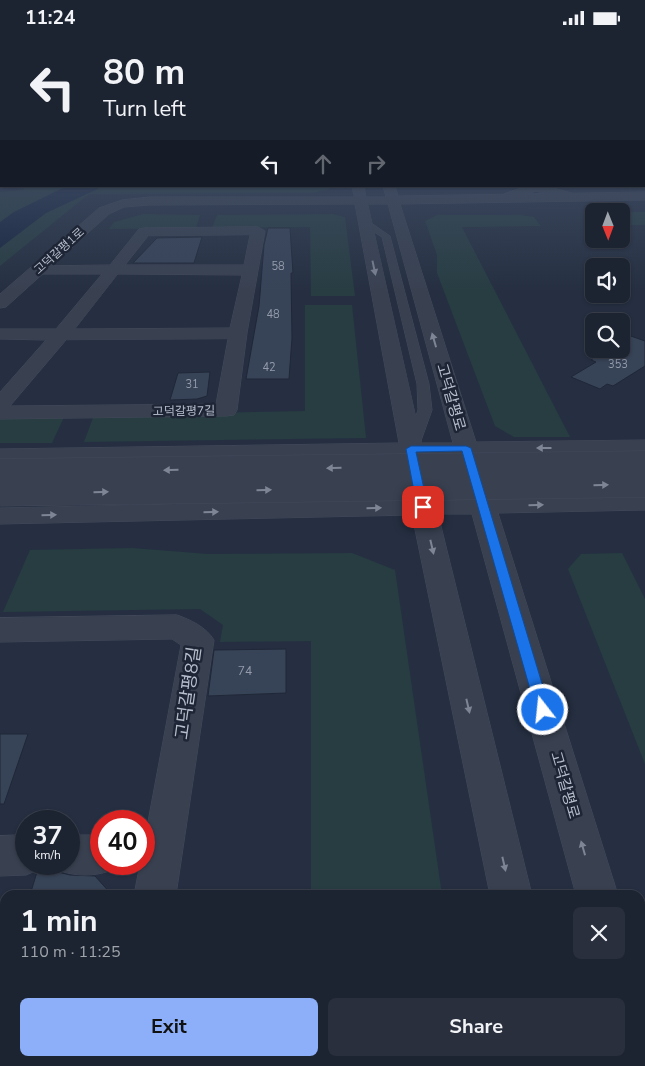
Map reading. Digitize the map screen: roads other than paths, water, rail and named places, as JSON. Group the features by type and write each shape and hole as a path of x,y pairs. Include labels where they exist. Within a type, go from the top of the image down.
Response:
{"street":[{"name":"고덕갈평1로","path":"0,303 104,211 122,204 149,201 361,203 385,195"},
{"name":"고덕갈평로","path":"392,195 596,890"},
{"name":"고덕갈평1로","path":"408,195 448,200"},
{"path":"508,197 513,195"},
{"path":"563,195 570,197"},
{"path":"448,200 508,197 645,196"},
{"path":"448,200 512,203 645,202"},
{"path":"361,203 423,507 510,890"},
{"name":"고덕갈평7길","path":"0,405 61,335 144,232 258,231 238,333 226,410 0,413"},
{"path":"39,269 250,270"},
{"path":"0,334 238,333"},
{"path":"0,456 645,447"},
{"path":"9,516 46,456"},
{"path":"0,472 645,464"},
{"path":"0,493 645,484"},
{"path":"9,516 645,502"},
{"name":"고덕갈평8길","path":"0,631 177,627 198,640 155,844"},
{"path":"0,855 15,855"},
{"name":"고덕갈평8길","path":"154,875 155,890"}],"water":[{"path":"48,195 84,195 46,213 0,248 0,222 14,212"}]}
